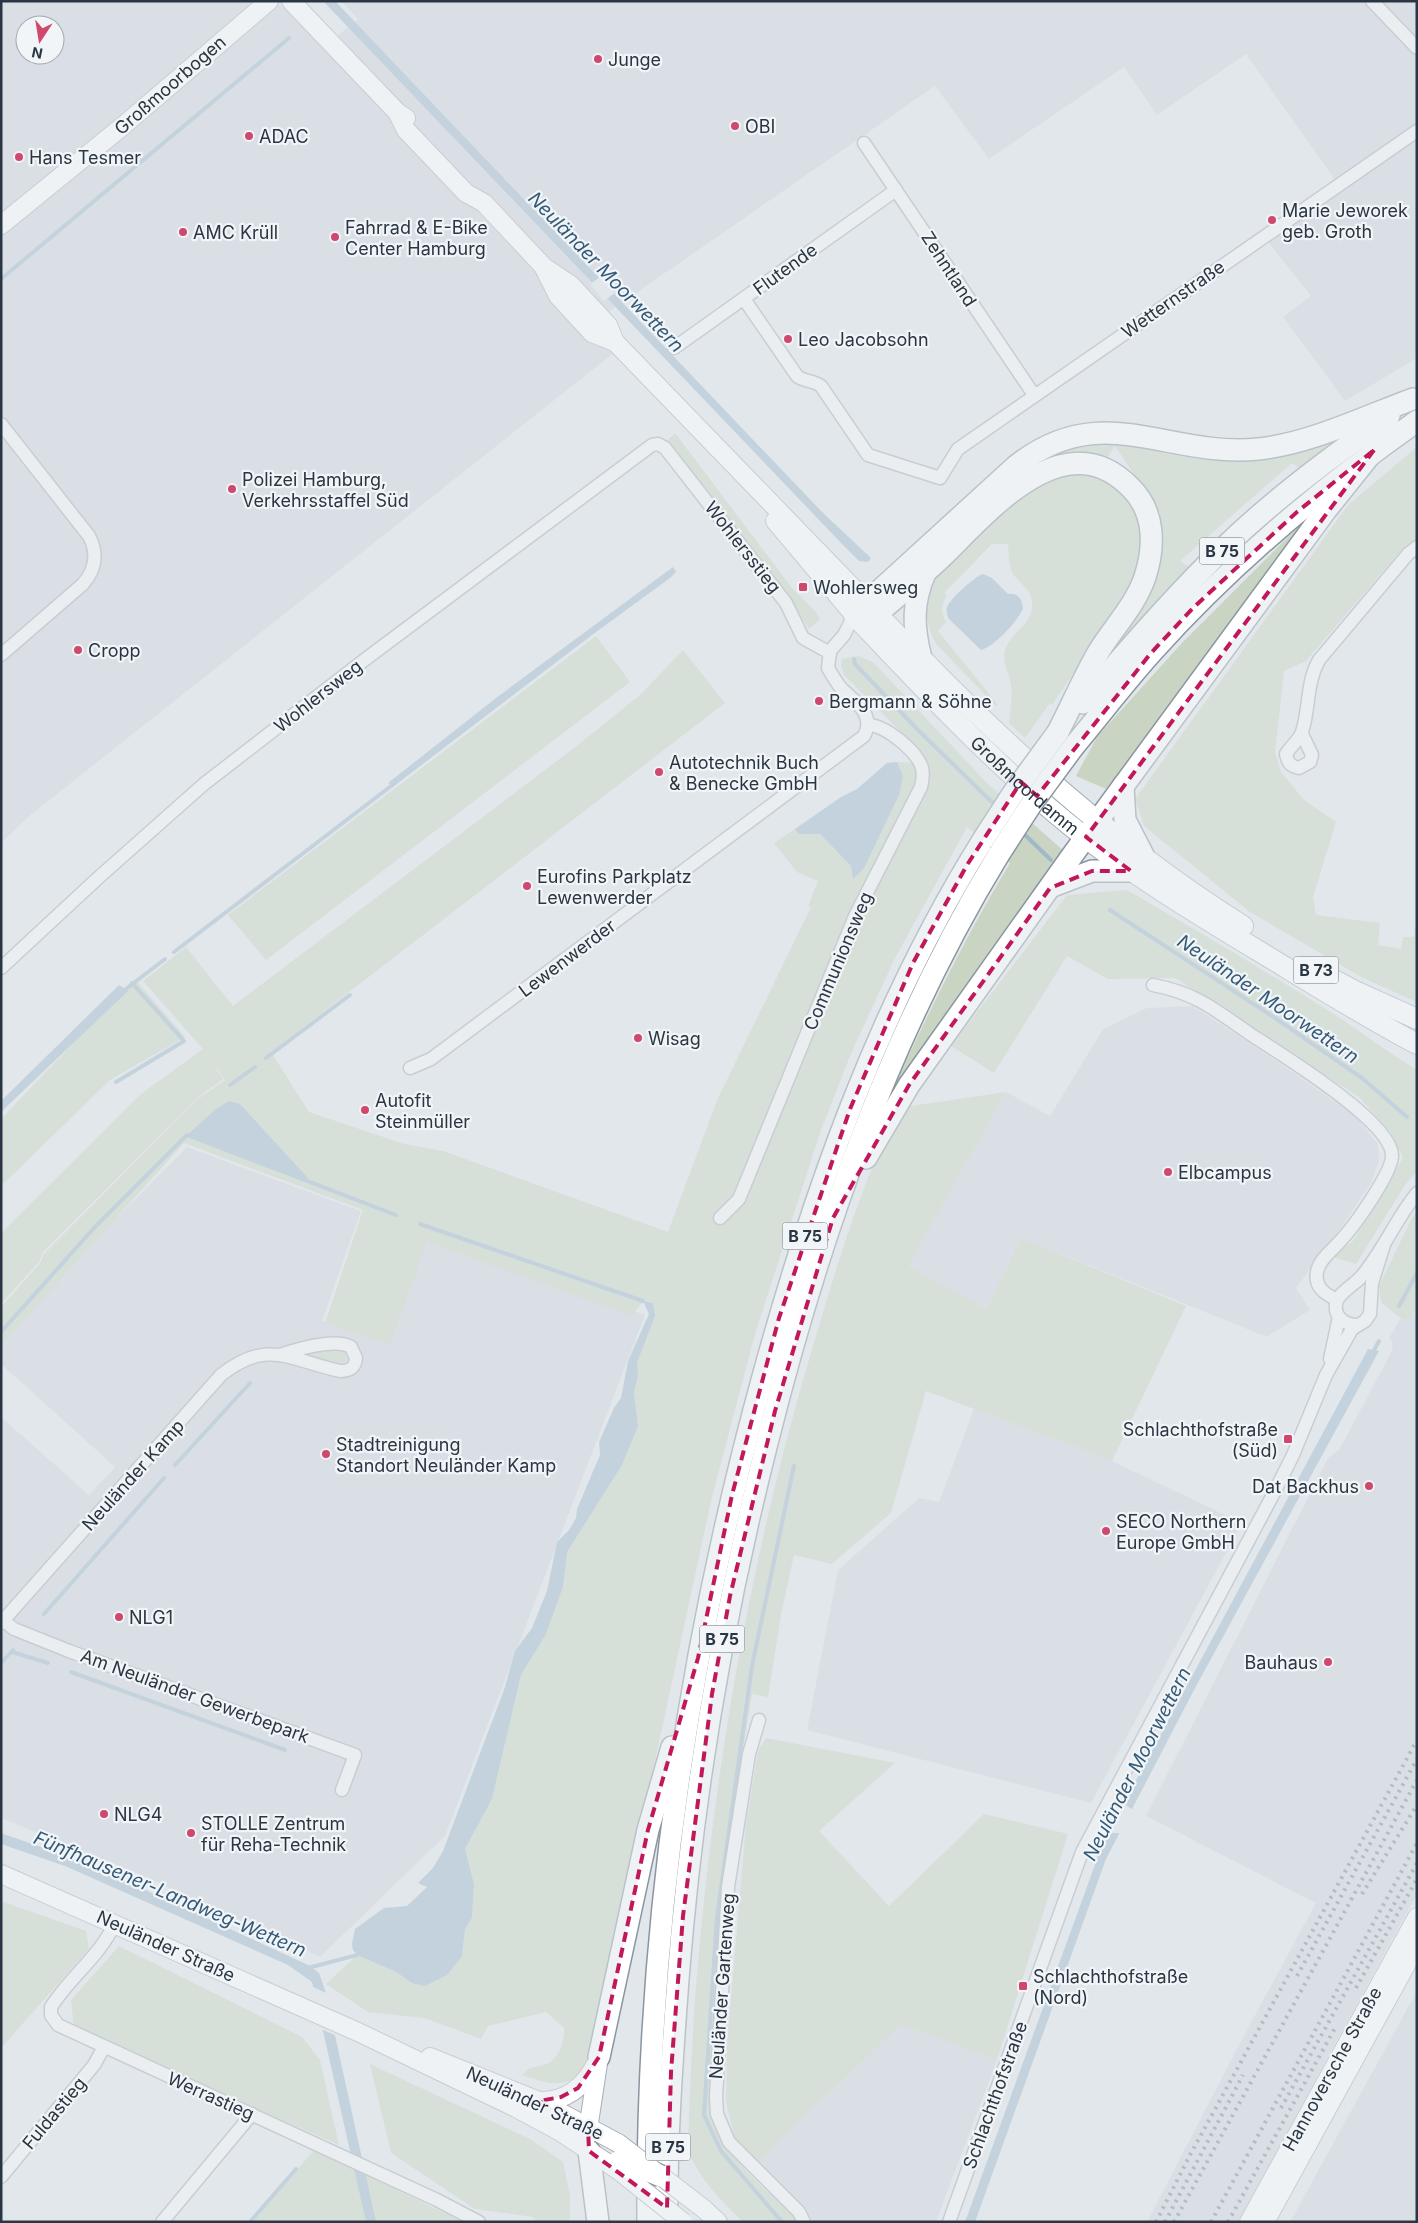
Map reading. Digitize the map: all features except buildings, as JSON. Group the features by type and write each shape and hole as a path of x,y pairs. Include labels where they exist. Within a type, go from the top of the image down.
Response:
{"highway":[{"name":"B 75","path":"866,614 1012,469 1034,453 1063,439 1084,434 1117,432 1204,448 1258,449 1301,441 1415,398"},
{"name":"B 75","path":"648,2222 651,2071 660,1931 673,1817 698,1658 724,1530 779,1318 812,1212 850,1108 913,963 983,840 1014,792 1058,732 1136,639 1229,544 1308,476 1415,398"},
{"name":"B 75","path":"667,2222 671,2072 683,1916 712,1694 730,1596 775,1411 799,1323 833,1218 871,1115 932,972 966,908 1032,803 1074,746 1151,653 1240,562 1322,491 1374,450 1417,421"},
{"name":"B 75","path":"833,1218 879,1134 909,1085 1122,786 1326,510 1374,450"},
{"name":"B 75","path":"866,614 925,574 1008,494 1025,481 1045,470 1077,464 1099,467 1118,477 1134,492 1146,511 1151,532 1150,556 1145,577 1136,596 1099,652 1058,732"},
{"name":"B 75","path":"921,658 915,633 914,613 916,596 925,574"},
{"path":"1050,888 1092,871 1137,863 1125,820 1122,786"},
{"name":"B 75","path":"599,2058 648,1830 698,1658"},
{"path":"589,2151 611,2163 632,2164 661,2176"},
{"path":"598,2222 611,2163"}],"main road":[{"name":"Großmoorbogen","path":"1,225 113,134 269,1"},
{"name":"Großmoordamm","path":"291,1 397,112 414,122 476,186 484,203"},
{"name":"Großmoordamm","path":"397,112 406,130 466,193 484,203 544,267 571,285 608,324 615,342 708,440 866,614 967,732 1045,803 1092,829 1244,942 1417,1044"},
{"path":"451,177 470,180"},
{"name":"Großmoordamm","path":"544,267 558,296 586,327 592,333 615,342"},
{"name":"Großmoordamm","path":"866,614 921,658 1031,764 1092,829"},
{"name":"Großmoordamm","path":"1137,863 1311,968 1355,991 1417,1019"},
{"name":"Neuländer Straße","path":"1,1874 358,2032 516,2108 589,2151"},
{"name":"Hannoversche Straße","path":"1249,2222 1417,1917"},
{"name":"Hannoversche Straße","path":"1264,2222 1417,1945"},
{"name":"Neuländer Straße","path":"358,2032 455,2066 539,2101 588,2126 611,2163 683,2222"},
{"name":"B 75","path":"539,2101 561,2097 578,2088 589,2077 599,2058"},
{"name":"B 75","path":"588,2126 599,2058"},
{"path":"588,2126 589,2151"},
{"path":"661,2176 718,2222"}],"street":[{"path":"1372,1 1417,48"},
{"name":"Wetternstraße","path":"744,299 796,376 804,381 813,382 821,386 868,455 940,478 958,449 1417,131"},
{"name":"Zehntland","path":"864,143 1034,395"},
{"name":"Flutende","path":"674,348 896,190"},
{"path":"1,424 89,536 94,548 95,557 92,570 83,584 1,655"},
{"name":"Wohlersstieg","path":"652,445 658,444 665,448 753,560 786,603 803,638 830,653"},
{"name":"Wohlersweg","path":"1,968 98,878 204,784 374,652 652,445"},
{"path":"1302,734 1309,684 1319,660 1408,554 1417,547"},
{"path":"866,614 844,635 830,653 828,668 841,688 861,707 866,714 869,725"},
{"name":"Lewenwerder","path":"410,1068 431,1059 767,810 861,739 869,725"},
{"name":"Communionsweg","path":"720,1218 739,1199 856,916 921,787 922,770 913,754 882,728 869,725"},
{"path":"1153,985 1172,989 1200,1001 1320,1081 1364,1115 1390,1146 1392,1157 1376,1193 1351,1229 1318,1267 1316,1278 1320,1288 1337,1300"},
{"name":"Schlachthofstraße","path":"1326,1375 1339,1317 1336,1309 1337,1300 1342,1293 1350,1289 1384,1245 1417,1193"},
{"name":"Schlachthofstraße","path":"949,2222 1082,1852 1275,1491 1293,1455 1326,1375 1349,1334 1357,1325 1368,1318 1371,1310 1372,1283 1384,1245"},
{"path":"1350,1289 1360,1290 1371,1301"},
{"path":"1339,1317 1347,1324 1357,1325"},
{"name":"Neuländer Kamp","path":"2,1621 221,1376 234,1364 250,1357 268,1353 340,1372 348,1371 352,1368 356,1358 351,1347 338,1343 294,1350 280,1355"},
{"name":"Am Neuländer Gewerbepark","path":"2,1621 14,1629 69,1651 355,1755 342,1790"},
{"name":"Neuländer Gartenweg","path":"759,1720 749,1754 728,1887 716,2097 717,2114 729,2142 799,2212 804,2222"},
{"name":"Werrastieg","path":"115,1923 107,1938 54,2004 50,2012 54,2022 104,2047 352,2160 479,2222"},
{"name":"Fuldastieg","path":"1,2177 94,2065 104,2047"},
{"path":"162,2222 252,2114"}],"highlighted area":[{"path":"1374,450 1086,837 1131,871 1092,871 1050,888 909,1085 833,1218 775,1411 730,1596 712,1694 683,1916 671,2072 667,2208 589,2151 588,2126 539,2101 561,2097 578,2088 599,2057 648,1830 698,1658 732,1495 779,1318 850,1109 913,963 967,865 1021,782 1037,796 1151,653 1194,607 1297,512"}],"shaded area":[{"path":"1,1 276,1 323,47 358,19 341,1 1417,1 1417,358 1345,401 1283,317 1311,296 1260,232 1335,180 1246,54 1157,115 1124,67 989,159 935,86 590,325 615,352 28,817 1,843"},
{"name":"Elbcampus","path":"1193,1006 1355,1116 1378,1144 1379,1162 1371,1183 1343,1225 1296,1288 1310,1310 1267,1337 1021,1238 986,1309 907,1266 1006,1092 1050,1116 1103,1029 1147,1008"},
{"path":"187,1147 361,1211 322,1321 387,1343 426,1235 645,1315 445,1836 320,1957 139,1874 1,1818 1,1417 89,1495 115,1467 1,1364 1,1342 63,1272"},
{"path":"1417,1310 1417,1894 1238,2222 1147,2222 1242,2039 1316,1903 1146,1816 1328,1458 1339,1450 1391,1353 1393,1343 1389,1338 1400,1319 1403,1320 1415,1314"},
{"path":"974,1409 1112,1461 1242,1523 1091,1803 807,1730 838,1570 919,1498 939,1502"},
{"path":"1417,1991 1417,2222 1290,2222"},
{"path":"901,2025 997,2060 936,2222 813,2222 809,2215 758,2161"}],"green space":[{"path":"675,433 792,588 816,612 820,619 809,629 794,605 667,441"},
{"path":"1103,440 1335,440 1299,468 1292,463 1180,561 1189,567 1117,644 1159,530 1160,513 1115,446 1105,461 1046,461 1042,457"},
{"path":"1417,447 1417,538 1402,549 1306,661 1284,671 1275,752 1281,772 1304,800 1336,822 1313,897 1316,915 1380,923 1378,945 1401,949 1403,937 1414,937 1415,927 1417,927 1417,1002 1363,978 1250,912 1144,826 1135,799 1348,505"},
{"path":"1074,471 1114,482 1139,514 1143,555 1127,594 1052,705 1050,703 1025,738 1009,723 1012,690 1004,655 1012,638 1026,623 1032,610 1032,602 1027,590 1011,571 1008,544 992,544 944,593 947,596 942,609 946,622 938,631 998,705 996,706 937,645 928,622 927,581 1026,488"},
{"path":"1308,517 1200,669 1106,789 1076,776 1097,737 1181,644"},
{"path":"596,636 630,682 266,960 228,915"},
{"path":"683,650 725,703 271,1052 309,1112 404,1144 443,1151 668,1232 718,1098 811,907 808,906 818,881 797,872 774,843 795,829 799,834 820,834 851,866 853,878 903,776 897,762 927,764 913,744 844,675 841,665 842,659 858,656 873,662 987,783 1066,853 892,1100 888,1099 961,950 1010,863 967,827 894,960 850,1056 820,1133 755,1334 712,1497 590,2061 586,2074 561,2083 554,2083 522,2075 530,2068 549,2063 560,2050 564,2028 546,2012 488,2026 481,2039 424,2018 368,2012 326,1984 357,1955 396,1972 412,1983 462,1956 465,1929 472,1918 474,1884 465,1849 492,1799 521,1675 546,1634 563,1587 566,1552 622,1465 638,1426 634,1392 638,1376 636,1363 655,1316 653,1303 643,1301 632,1316 427,1242 390,1345 325,1323 363,1210 184,1143 1,1346 1,1307 41,1262 43,1255 198,1099 225,1080 207,1054 223,1079 199,1097 43,1252 39,1262 1,1304 1,1233 141,1094 203,1049 143,981 186,947 233,1006 574,748 640,695"},
{"path":"1127,890 1306,996 1417,1070 1417,1171 1405,1185 1356,1264 1333,1257 1353,1241 1403,1158 1391,1133 1359,1097 1175,978 1108,979 1067,956 994,1073 951,1046 1067,895"},
{"path":"135,979 185,1037 110,1080 1,1186 1,1119"},
{"path":"1006,1092 908,1266 986,1309 1021,1238 1186,1306 1112,1461 926,1391 891,1513 832,1564 794,1555 781,1615 768,1697 752,1694 739,1775 721,1917 709,2094 712,2117 717,2131 725,2144 746,2171 795,2215 799,2222 743,2222 706,2182 689,2153 688,2141 694,2013 701,1927 722,1756 752,1587 771,1502 792,1419 845,1242 873,1165 904,1107"},
{"path":"1417,1212 1417,1310 1410,1318 1403,1320 1381,1302 1379,1286 1412,1218"},
{"path":"314,1352 341,1352 345,1353 346,1357 344,1362 312,1358 311,1356"},
{"path":"766,1738 895,1763 819,1831 889,1906 984,1814 1068,1834 997,2060 901,2025 758,2161 735,2139 726,2103 727,2044 746,1825 758,1751"},
{"path":"1,1901 86,1931 89,1949 1,2048"},
{"path":"119,1946 302,2037 320,2060 339,2145 74,2028 71,2000"},
{"path":"370,2064 530,2139 563,2162 570,2195 570,2222 538,2222 533,2217 475,2209 391,2153"},
{"path":"314,2150 463,2222 253,2222"}],"water":[{"path":"323,1 335,1 821,511 871,558 868,562 859,561 843,545"},
{"path":"673,567 676,572 670,578 394,786 388,783 496,698"},
{"path":"983,574 992,578 1008,594 1014,594 1019,597 1023,608 1017,619 1005,632 992,644 981,650 949,619 947,607 969,583"},
{"path":"897,762 903,776 899,795 864,868 853,879 851,866 820,834 799,834 795,829 841,797 857,789 887,763"},
{"path":"119,985 128,991 1,1112 1,1101"},
{"path":"229,1101 240,1104 309,1181 187,1135 216,1109"},
{"path":"643,1301 653,1303 655,1316 637,1363 638,1376 634,1392 638,1426 622,1465 567,1552 563,1587 546,1634 521,1675 492,1799 465,1849 474,1884 472,1918 465,1929 462,1956 447,1975 425,1986 412,1983 396,1972 357,1955 353,1950 352,1944 355,1929 384,1908 407,1906 427,1887 418,1883 433,1868 443,1851 504,1690 515,1651 532,1628 547,1591 557,1542 569,1530 576,1518 577,1509 600,1455 599,1442 614,1408 621,1398 628,1361 649,1314"},
{"path":"1368,1349 1379,1351 1194,1690 1106,1859 975,2222 965,2222 1104,1840"},
{"path":"1,1833 89,1864 308,1965 319,1973 325,1990 376,2222 366,2222 312,1982 288,1965 65,1866 1,1844"}],"pier":[{"path":"600,277 615,293 604,301 590,284"},
{"path":"1125,1796 1126,1805 1134,1811 1122,1833 1105,1833"},
{"path":"311,1986 328,1994 337,2036 321,2029"}],"waterway":[{"path":"1,279 289,38"},
{"name":"Neuländer Moorwettern","path":"854,659 855,664 918,730 996,806"},
{"path":"174,952 395,783"},
{"name":"Neuländer Moorwettern","path":"1022,832 1051,860"},
{"name":"Neuländer Moorwettern","path":"1110,910 1275,1018 1362,1078 1407,1117"},
{"path":"122,992 165,959"},
{"path":"116,1082 184,1041 132,983"},
{"path":"266,1058 350,995"},
{"path":"230,1085 255,1067"},
{"path":"1,1332 94,1228 187,1135 396,1215"},
{"path":"420,1224 643,1301"},
{"name":"Neuländer Moorwettern","path":"1399,1306 1417,1273"},
{"name":"Neuländer Moorwettern","path":"1372,1354 1379,1341"},
{"path":"175,1465 250,1383"},
{"path":"782,2222 721,2151 704,2115 717,1917 752,1666 794,1466"},
{"path":"44,1614 164,1478"},
{"path":"1,1663 13,1650"},
{"path":"12,1652 48,1663"},
{"path":"71,1672 285,1750"},
{"name":"Fünfhausener-Landweg-Wettern","path":"308,1968 357,1955"},
{"path":"250,2222 296,2169"}],"railway":[{"path":"1156,2222 1190,2155 1417,1740"},
{"path":"1297,1976 1417,1759"},
{"path":"1174,2222 1417,1780"},
{"path":"1362,1894 1417,1805"},
{"path":"1211,2222 1417,1843"},
{"path":"1281,2108 1417,1863"},
{"path":"1356,1988 1417,1879"},
{"path":"1228,2222 1335,2028"},
{"path":"1165,2222 1243,2075"}],"place":[{"name":"Junge","path":"598,59"},
{"name":"OBI","path":"735,126"},
{"name":"ADAC","path":"249,136"},
{"name":"Hans Tesmer","path":"19,157"},
{"name":"Marie Jeworek geb. Groth","path":"1272,220"},
{"name":"AMC Krüll","path":"183,232"},
{"name":"Fahrrad & E-Bike Center Hamburg","path":"335,237"},
{"name":"Leo Jacobsohn","path":"788,339"},
{"name":"Polizei Hamburg, Verkehrsstaffel Süd","path":"232,489"},
{"name":"Wohlersweg","path":"803,587"},
{"name":"Cropp","path":"78,650"},
{"name":"Bergmann & Söhne","path":"819,701"},
{"name":"Autotechnik Buch & Benecke GmbH","path":"659,772"},
{"name":"Eurofins Parkplatz Lewenwerder","path":"527,886"},
{"name":"Wisag","path":"638,1038"},
{"name":"Autofit Steinmüller","path":"365,1110"},
{"name":"Elbcampus","path":"1168,1172"},
{"name":"Schlachthofstraße (Süd)","path":"1288,1439"},
{"name":"Stadtreinigung Standort Neuländer Kamp","path":"326,1454"},
{"name":"Dat Backhus","path":"1369,1486"},
{"name":"SECO Northern Europe GmbH","path":"1106,1531"},
{"name":"NLG1","path":"119,1617"},
{"name":"Bauhaus","path":"1328,1662"},
{"name":"NLG4","path":"104,1814"},
{"name":"STOLLE Zentrum für Reha-Technik","path":"191,1833"},
{"name":"Schlachthofstraße (Nord)","path":"1023,1986"}]}
